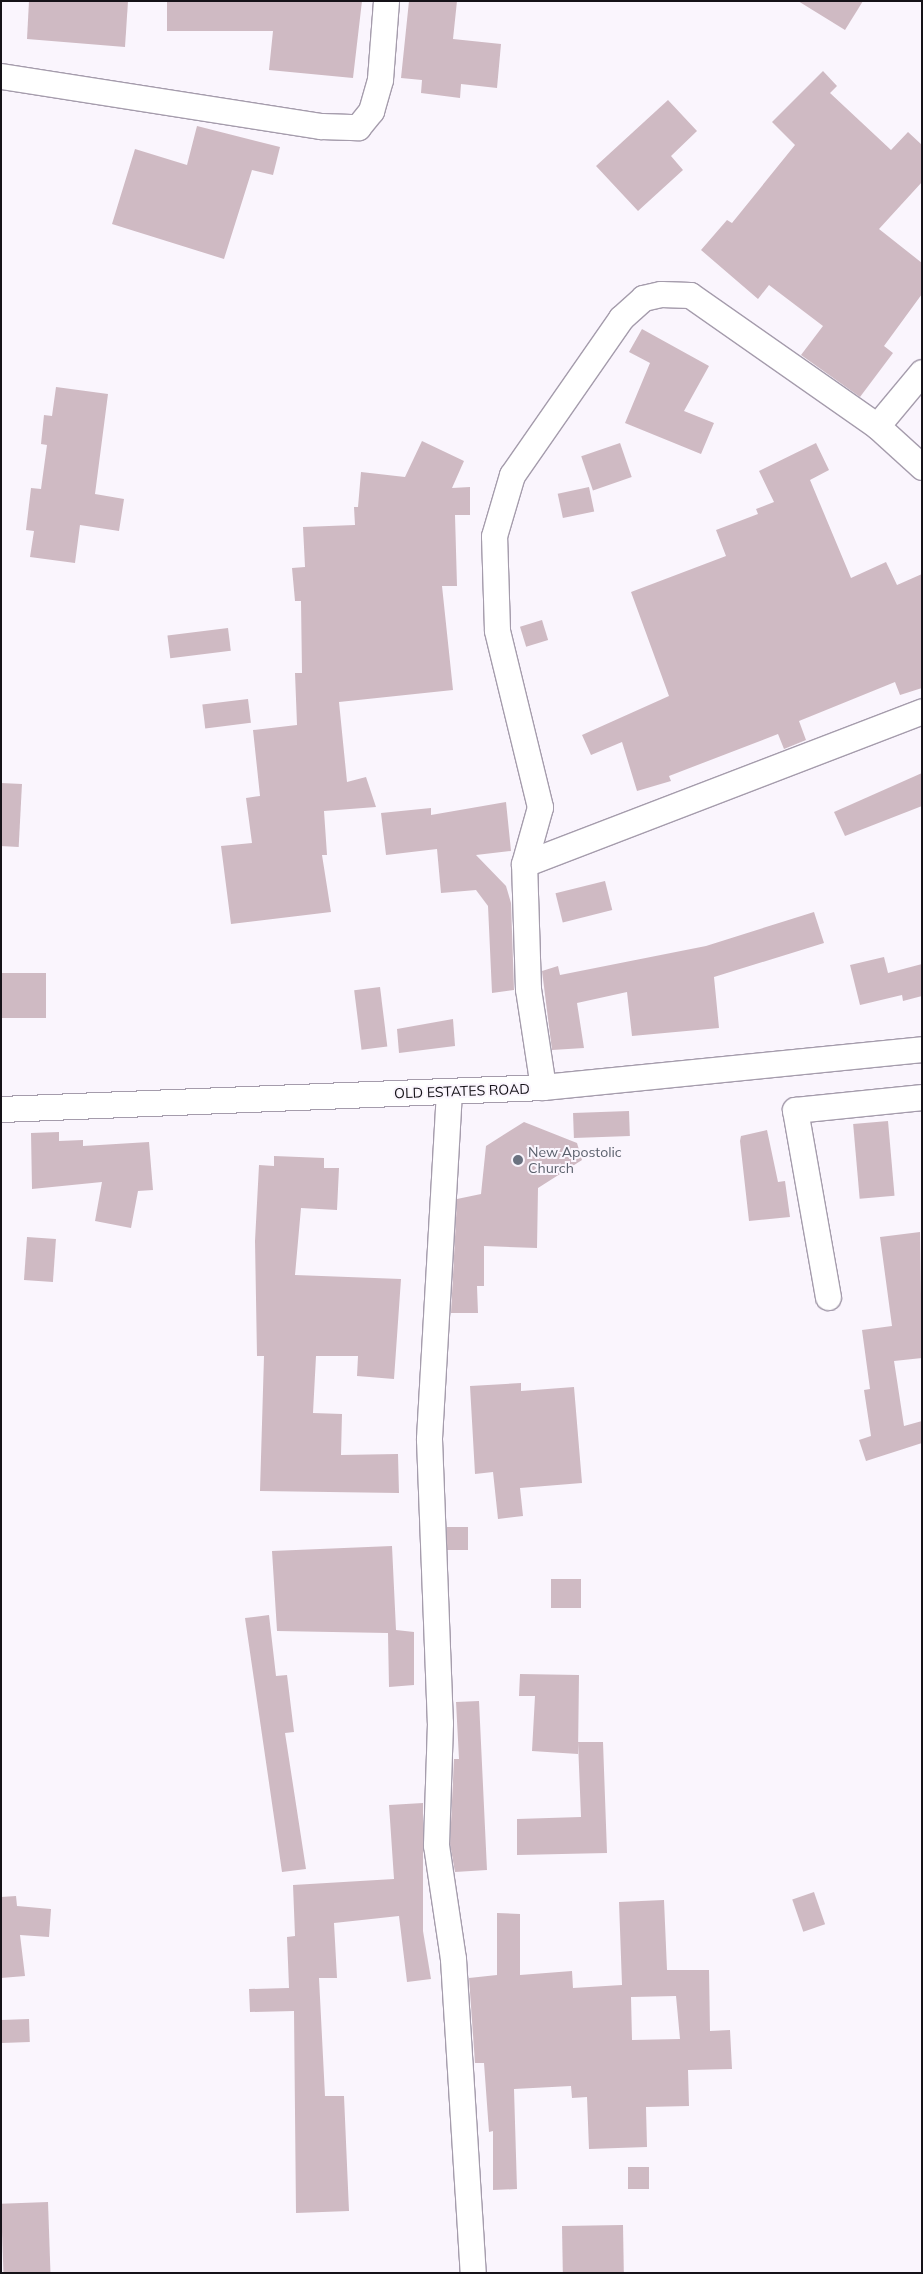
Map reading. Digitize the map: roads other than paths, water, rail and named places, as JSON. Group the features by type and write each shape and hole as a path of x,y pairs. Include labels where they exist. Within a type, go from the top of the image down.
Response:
{"street":[{"path":"1,76 321,126 358,127 371,111 380,79 386,1"},
{"path":"543,1087 528,989 524,864 540,807 496,630 494,536 512,475 621,318 643,298 690,295 877,426 922,467"},
{"path":"877,426 922,372"},
{"path":"524,864 922,711"},
{"name":"OLD ESTATES ROAD","path":"1,1108 543,1087 922,1049"},
{"path":"449,1091 429,1439 440,1723 436,1845 453,1958 473,2273"},
{"path":"828,1297 795,1110 922,1097"}],"place":[{"name":"New Apostolic Church","path":"518,1160"}]}
